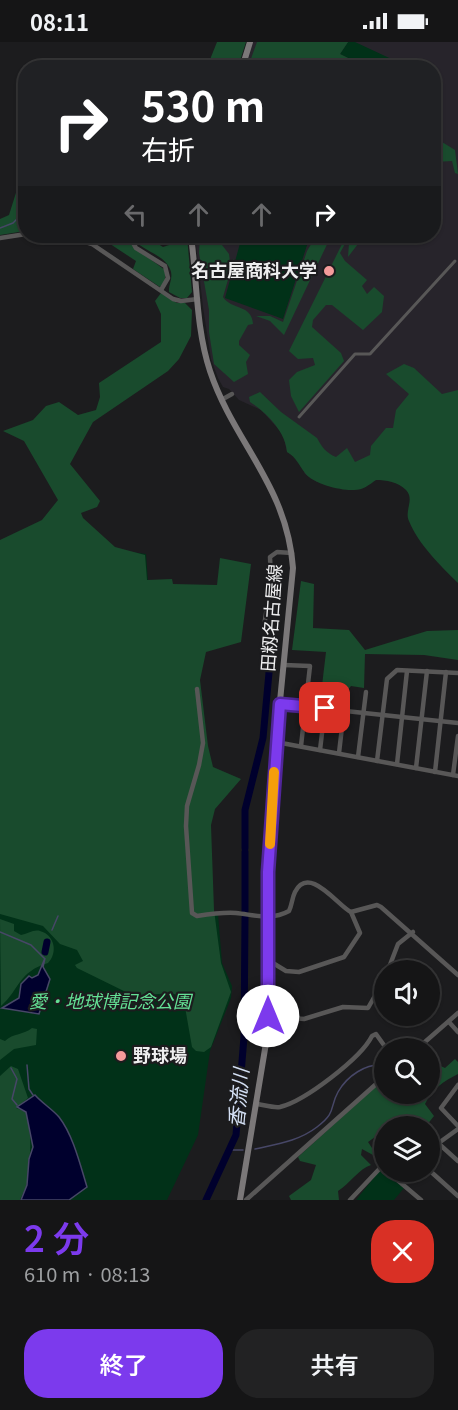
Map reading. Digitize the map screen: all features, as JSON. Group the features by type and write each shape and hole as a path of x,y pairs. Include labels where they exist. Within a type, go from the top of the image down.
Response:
{"main road":[{"path":"244,60 250,42"},
{"name":"田籾名古屋線","path":"192,243 205,353 223,399 280,506 292,553 293,589 276,742 268,918 268,1016 257,1104 240,1200"}],"street":[{"path":"0,238 18,235"},
{"path":"89,243 178,301 198,299"},
{"path":"133,243 136,248 165,266 168,279 161,290"},
{"path":"299,417 355,354 370,354 455,261"},
{"path":"223,399 232,394"},
{"path":"264,626 271,582 270,557 277,552 292,553"},
{"path":"284,665 310,666 301,746"},
{"path":"377,761 387,679 397,670 458,673"},
{"path":"397,764 407,671"},
{"path":"416,768 426,671"},
{"path":"435,772 446,672"},
{"path":"196,689 203,743 200,765 187,806 186,826 192,913 196,916 234,913 268,918 289,911 296,891 304,884 321,885 351,912 360,933 344,957 299,972 286,971 267,960"},
{"path":"358,757 366,692"},
{"path":"280,704 458,723"},
{"path":"320,750 325,708"},
{"path":"339,753 344,710"},
{"path":"276,742 456,776 458,736"},
{"path":"351,912 376,905 412,932 458,975"},
{"path":"392,960 398,944 412,932"},
{"path":"268,1016 304,1019 343,1006 368,1008 374,998"},
{"path":"430,1038 458,1013"},
{"path":"449,1022 458,1032"},
{"path":"257,1104 282,1106 309,1095 362,1051 372,1035 376,1034 379,1038"},
{"path":"440,1141 458,1127 441,1108 456,1092 458,1085"},
{"path":"246,1200 374,1086"},
{"path":"440,1145 458,1161"},
{"path":"350,1200 374,1175"},
{"path":"440,1180 458,1196"},
{"path":"400,1182 421,1200"}],"shaded area":[{"name":"名古屋商科大学","path":"252,42 458,42 458,401 401,441 317,482 305,474 298,459 287,452 283,434 261,410 239,400 229,389 223,387 218,378 211,359 196,243 441,243 441,60 247,60"}],"green space":[{"path":"217,42 246,42 240,60 210,60"},
{"path":"257,42 348,42 340,54 352,60 305,60 251,60"},
{"path":"348,42 355,42 394,60 352,60 340,54"},
{"path":"441,142 455,150 458,174 455,173 452,161 441,162"},
{"path":"18,186 18,232 0,235 0,219 9,215"},
{"path":"109,243 132,243 165,270 165,281 160,287 133,269 136,261"},
{"path":"138,243 157,243 163,247 169,243 188,243 192,292 187,298 180,298 169,292 171,275 167,264"},
{"path":"200,243 222,243 229,254 230,262 234,259 223,297 231,304 245,310 252,318 253,324 248,325 239,341 239,345 250,355 246,362 248,374 234,382 214,364 209,332 209,310 199,253"},
{"path":"240,243 308,243 283,319 225,298"},
{"path":"312,243 328,243 284,335 270,321 256,316 270,316 283,322"},
{"path":"343,243 345,243 340,253 345,261 367,280 362,286 367,294 374,287 384,296 382,312 363,330 332,305 326,305 313,320 312,327 341,353 344,361 299,412 291,396 289,380 297,372 315,365 313,358 298,359 289,351"},
{"path":"349,243 359,243 348,257"},
{"name":"愛・地球博記念公園","path":"161,293 177,303 185,303 192,310 191,336 179,359 168,371 93,422 70,464 100,501 97,507 81,513 83,518 115,547 145,555 147,580 172,579 173,584 217,585 220,558 251,564 241,642 206,652 200,680 208,746 213,767 241,779 215,809 211,825 214,910 221,963 231,992 211,1047 204,1052 196,1051 192,1047 185,1007 180,996 171,993 134,996 77,968 75,965 83,961 77,950 60,944 43,926 0,914 0,540 42,520 58,500 24,441 3,431 33,420 46,406 59,402 78,415 96,410 100,397 99,383 161,342 161,314 155,301"},
{"path":"404,364 414,368 442,394 458,390 458,583 430,554 413,530 408,517 410,497 403,487 396,483 376,480 363,488 349,490 328,486 314,480 287,452 283,437 274,423 250,402 249,397 260,392 281,412 317,438 330,454 336,457 347,448 355,462 370,455 371,446 386,428 393,428 396,410 409,394 386,374"},
{"name":"愛・地球博記念公園","path":"116,550 146,554 172,910 218,914 222,963 232,986 231,998 210,1051 198,1135 167,1200 0,1200 0,589"},
{"path":"301,581 314,584 313,628 349,630 365,650 427,631 458,630 458,660 424,655 365,654 364,688 351,686 343,696 321,694 326,652 292,650"},
{"path":"0,919 14,924 14,931 21,935 35,931 45,933 52,940 54,950 48,963 25,976 1,1006"},
{"path":"32,1028 37,1029 36,1045 14,1049 0,1060 0,1039 5,1041"},
{"path":"455,1059 458,1062 458,1074 440,1085 440,1066 445,1068"},
{"path":"11,1066 18,1069 28,1098 16,1108 26,1112 30,1130 30,1156 26,1185 20,1200 0,1200 0,1076"},
{"path":"374,1088 374,1104 425,1104 434,1116 374,1116 374,1138 368,1142 374,1151 373,1155 362,1149 361,1155 371,1165 363,1169 338,1191 339,1200 291,1200 289,1196 311,1180 316,1165 300,1161 298,1157"},
{"path":"374,1178 374,1182 396,1182 404,1188 394,1200 356,1200"}],"water":[{"path":"45,958 43,967 50,979 39,1014 2,1008 19,998 21,984 29,976 32,978 38,975"},
{"path":"35,1095 64,1124 79,1159 87,1187 69,1200 21,1200 27,1185 29,1159 33,1147 26,1112 17,1107"}],"waterway":[{"path":"0,228 13,223 18,218"},
{"name":"香流川","path":"245,848 245,810 263,738 271,651"},
{"name":"香流川","path":"245,852 245,911"},
{"path":"52,930 58,916"},
{"name":"香流川","path":"206,1200 236,1135 244,1037 245,918"},
{"path":"0,932 31,945 44,958"},
{"path":"45,952 47,942"},
{"path":"27,1065 29,1089 33,1095"},
{"path":"255,1149 288,1141 310,1132 323,1122 332,1110 335,1097 342,1086 364,1068 374,1065"},
{"path":"11,1068 17,1079 12,1099 17,1105"},
{"path":"231,1150 243,1150"}],"slow traffic":[{"path":"270,844 274,772"}],"place":[{"name":"名古屋商科大学","path":"329,271"},
{"name":"野球場","path":"121,1056"}],"route":[{"path":"268,1016 268,872 280,704 325,708"}]}
